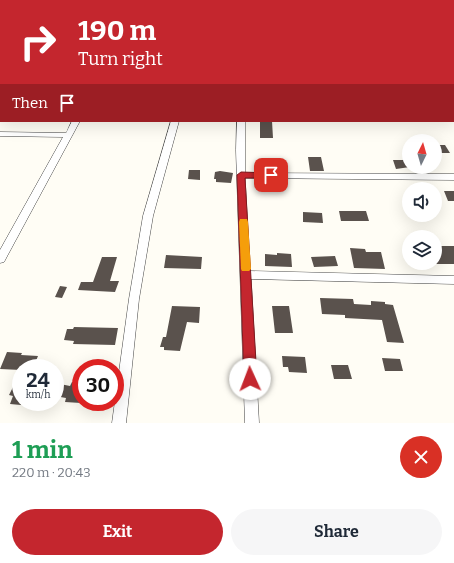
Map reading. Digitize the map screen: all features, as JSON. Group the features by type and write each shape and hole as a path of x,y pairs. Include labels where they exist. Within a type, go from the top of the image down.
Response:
{"street":[{"path":"0,259 28,205 75,122"},
{"path":"119,423 134,299 148,216 175,122"},
{"path":"241,122 241,175 252,423"},
{"path":"0,134 68,135"},
{"path":"241,175 454,177"},
{"path":"246,276 454,280"}],"building":[{"path":"260,122 272,122 273,138 260,138"},
{"path":"442,145 445,145 450,153 442,153"},
{"path":"308,157 321,157 324,171 310,171"},
{"path":"393,160 402,160 402,168 396,169"},
{"path":"189,170 200,170 200,180 188,179"},
{"path":"220,171 233,173 231,183 216,182 216,179 214,179 215,172"},
{"path":"444,191 454,191 454,201 448,201"},
{"path":"339,211 366,211 369,221 341,221"},
{"path":"303,212 322,213 323,223 303,222"},
{"path":"442,246 454,246 454,264 442,264"},
{"path":"350,248 365,249 366,252 381,252 385,269 354,268"},
{"path":"277,253 291,254 292,267 265,266 265,254 277,255"},
{"path":"166,255 202,257 201,269 164,268"},
{"path":"335,256 338,266 314,267 311,257"},
{"path":"102,257 117,257 110,281 119,281 115,292 78,290 81,282 93,282"},
{"path":"60,286 67,287 62,298 55,297"},
{"path":"320,298 353,299 354,304 371,305 371,301 385,302 385,304 393,305 404,343 387,342 382,320 345,318 345,315 322,314"},
{"path":"172,306 200,307 199,323 187,322 180,351 164,350 164,347 160,347 163,337 166,337"},
{"path":"272,306 289,306 293,333 275,333"},
{"path":"74,327 118,328 115,345 73,344 74,341 64,340 67,329 73,329"},
{"path":"7,352 38,356 37,359 12,359 12,370 0,369"},
{"path":"282,356 305,357 307,373 289,372 288,367 283,367"},
{"path":"382,358 400,359 403,371 385,371"},
{"path":"331,365 348,365 352,379 334,379"},
{"path":"72,382 72,402 65,402 66,398 64,398 64,385 70,386"},
{"path":"12,389 12,396 9,395"}],"slow traffic":[{"path":"243,222 246,269"}],"route":[{"path":"250,379 241,175 271,175"}]}
